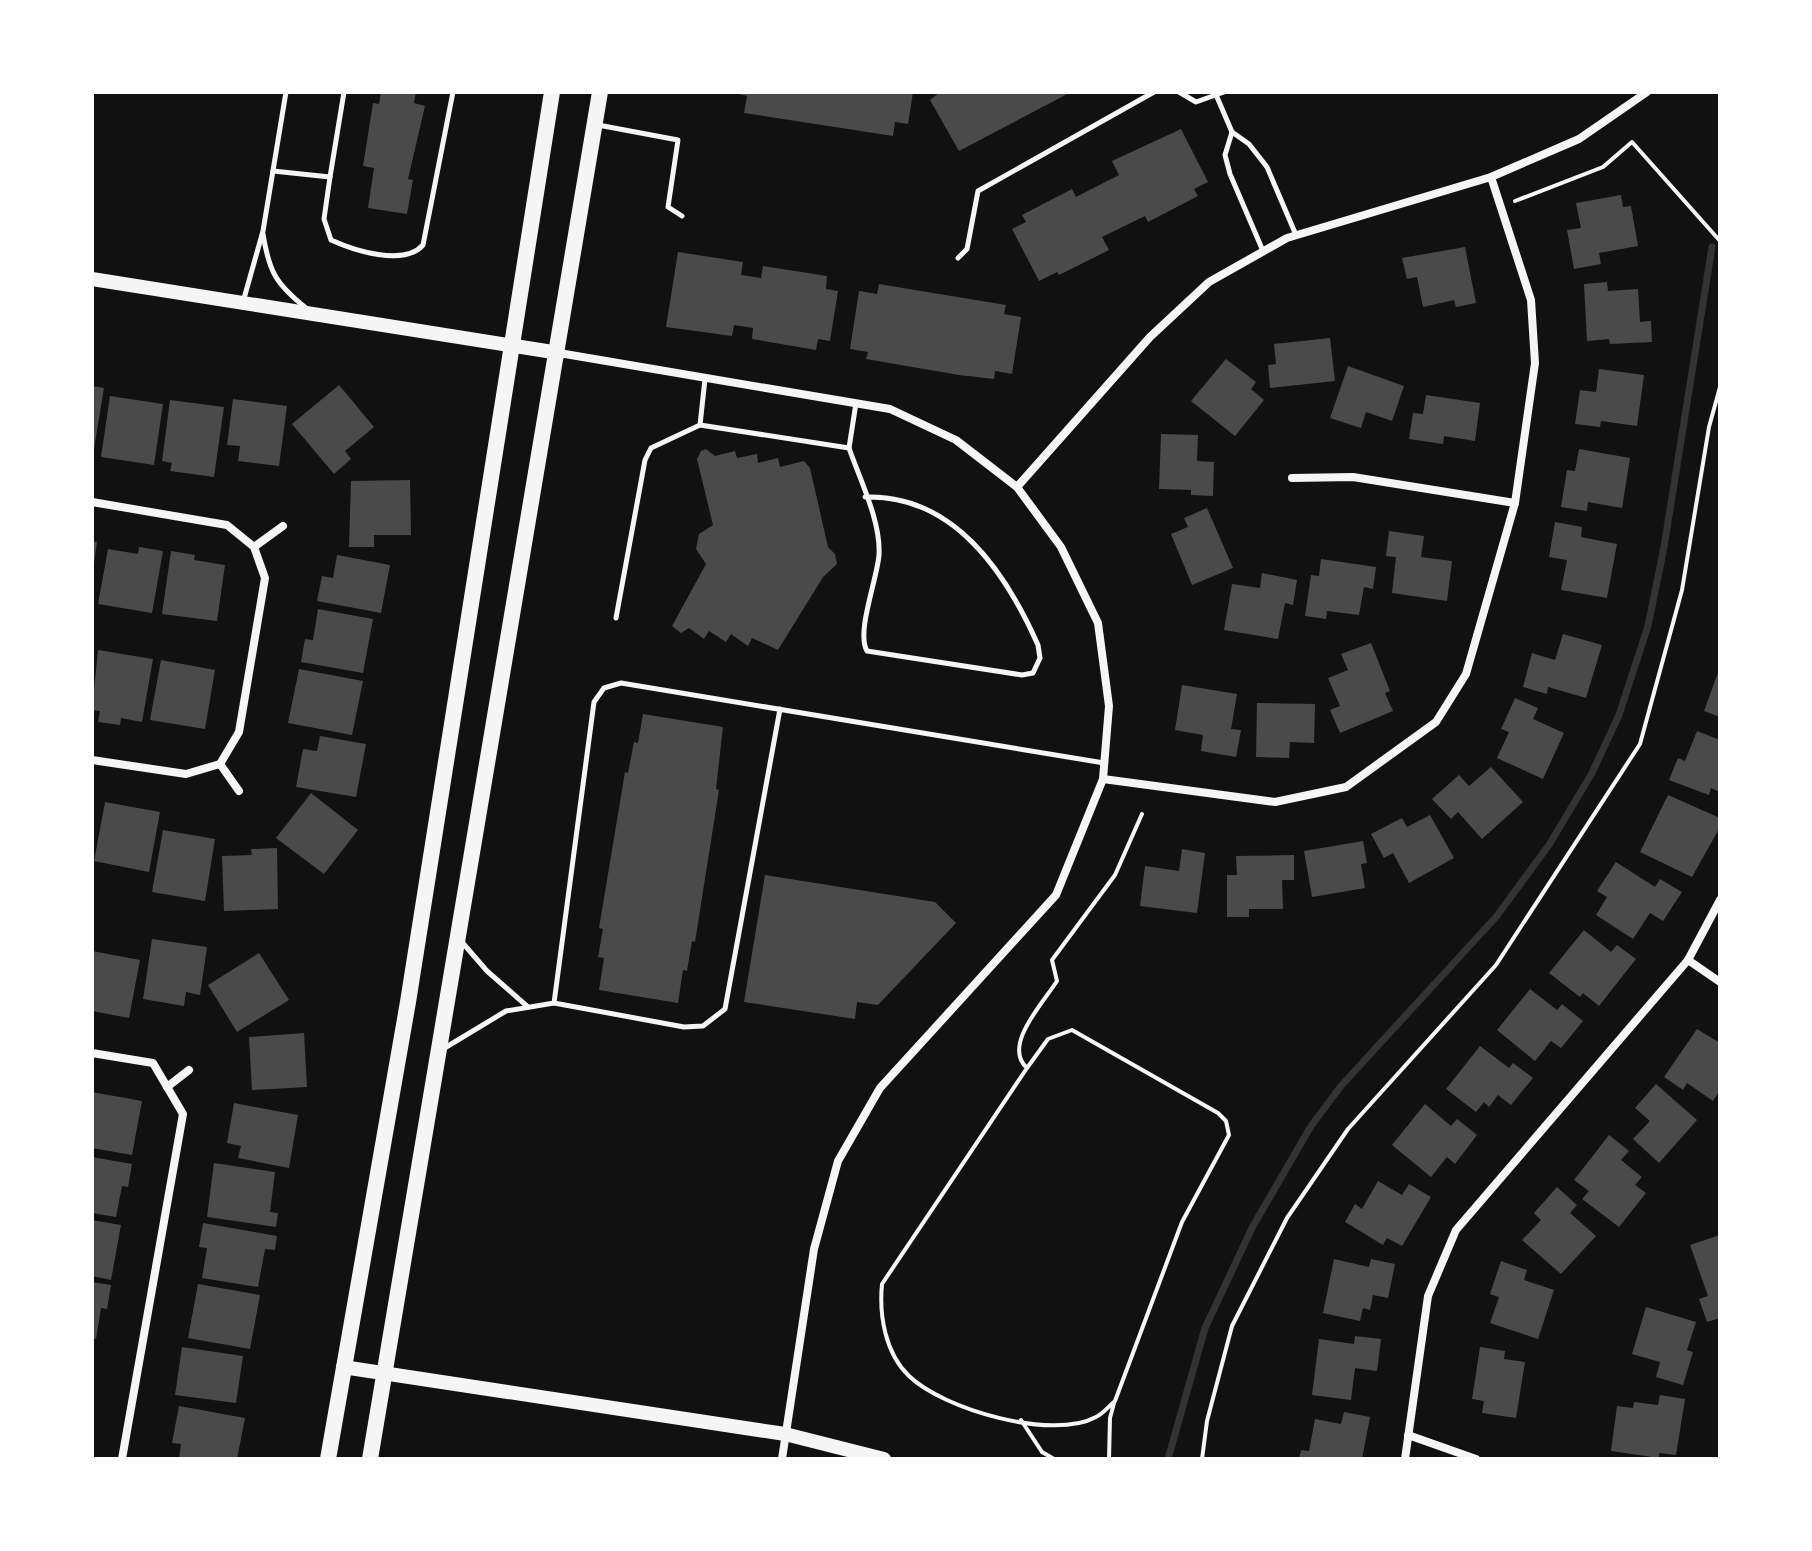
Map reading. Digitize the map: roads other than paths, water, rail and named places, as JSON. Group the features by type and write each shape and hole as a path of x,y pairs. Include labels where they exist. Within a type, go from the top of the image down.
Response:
{"main road":[{"path":"370,1459 559,353 600,92"},
{"path":"328,1459 408,1002 552,94"}],"street":[{"path":"1017,487 1150,337 1209,282 1296,235 1491,177 1579,139 1647,92"},
{"path":"1103,779 1275,802 1346,787 1436,722 1466,674 1515,503 1535,363 1531,300 1491,177"},
{"path":"92,279 890,409 956,440 1017,487 1061,547 1098,623 1109,706 1103,779 1056,895 880,1088 838,1161 814,1249 782,1459"},
{"path":"1292,478 1353,477 1515,503"},
{"path":"92,502 227,525 254,547 265,578 239,732 220,764 186,774 92,760"},
{"path":"254,547 283,526"},
{"path":"220,764 239,791"},
{"path":"1405,1459 1428,1296 1456,1230 1688,960 1720,900"},
{"path":"1688,960 1720,982"},
{"path":"92,1053 153,1063 183,1114 122,1459"},
{"path":"167,1087 189,1070"},
{"path":"343,1367 785,1434 884,1459"},
{"path":"1408,1435 1476,1459"}],"lane":[{"path":"243,303 263,231 286,92"},
{"path":"344,92 324,219 331,240 400,257 414,253 423,245 453,92"},
{"path":"958,258 967,249 978,191 1154,92"},
{"path":"1179,92 1196,102 1224,92"},
{"path":"1217,97 1232,132 1249,144 1267,167 1296,235"},
{"path":"595,124 678,140 668,207 682,216"},
{"path":"1232,132 1225,155 1263,252"},
{"path":"273,171 330,177"},
{"path":"263,231 268,266 282,288 318,315"},
{"path":"700,425 705,378"},
{"path":"856,403 849,448 879,551 875,585 862,635 867,651 1022,675 1033,673 1040,658 1038,645 1001,572 970,540 935,514 887,496 865,497"},
{"path":"616,618 645,460 651,448 700,425 849,448"},
{"path":"554,1003 594,702 604,688 621,683 1105,763"},
{"path":"440,1051 488,1019 506,1011 554,1003 684,1027 703,1026 725,1009 780,709"},
{"path":"459,938 487,971 529,1008"}],"waterway":[{"path":"1168,1459 1205,1328 1253,1226 1311,1126 1341,1086 1496,917 1549,845 1592,773 1619,715 1648,626 1664,547 1712,247"}]}
